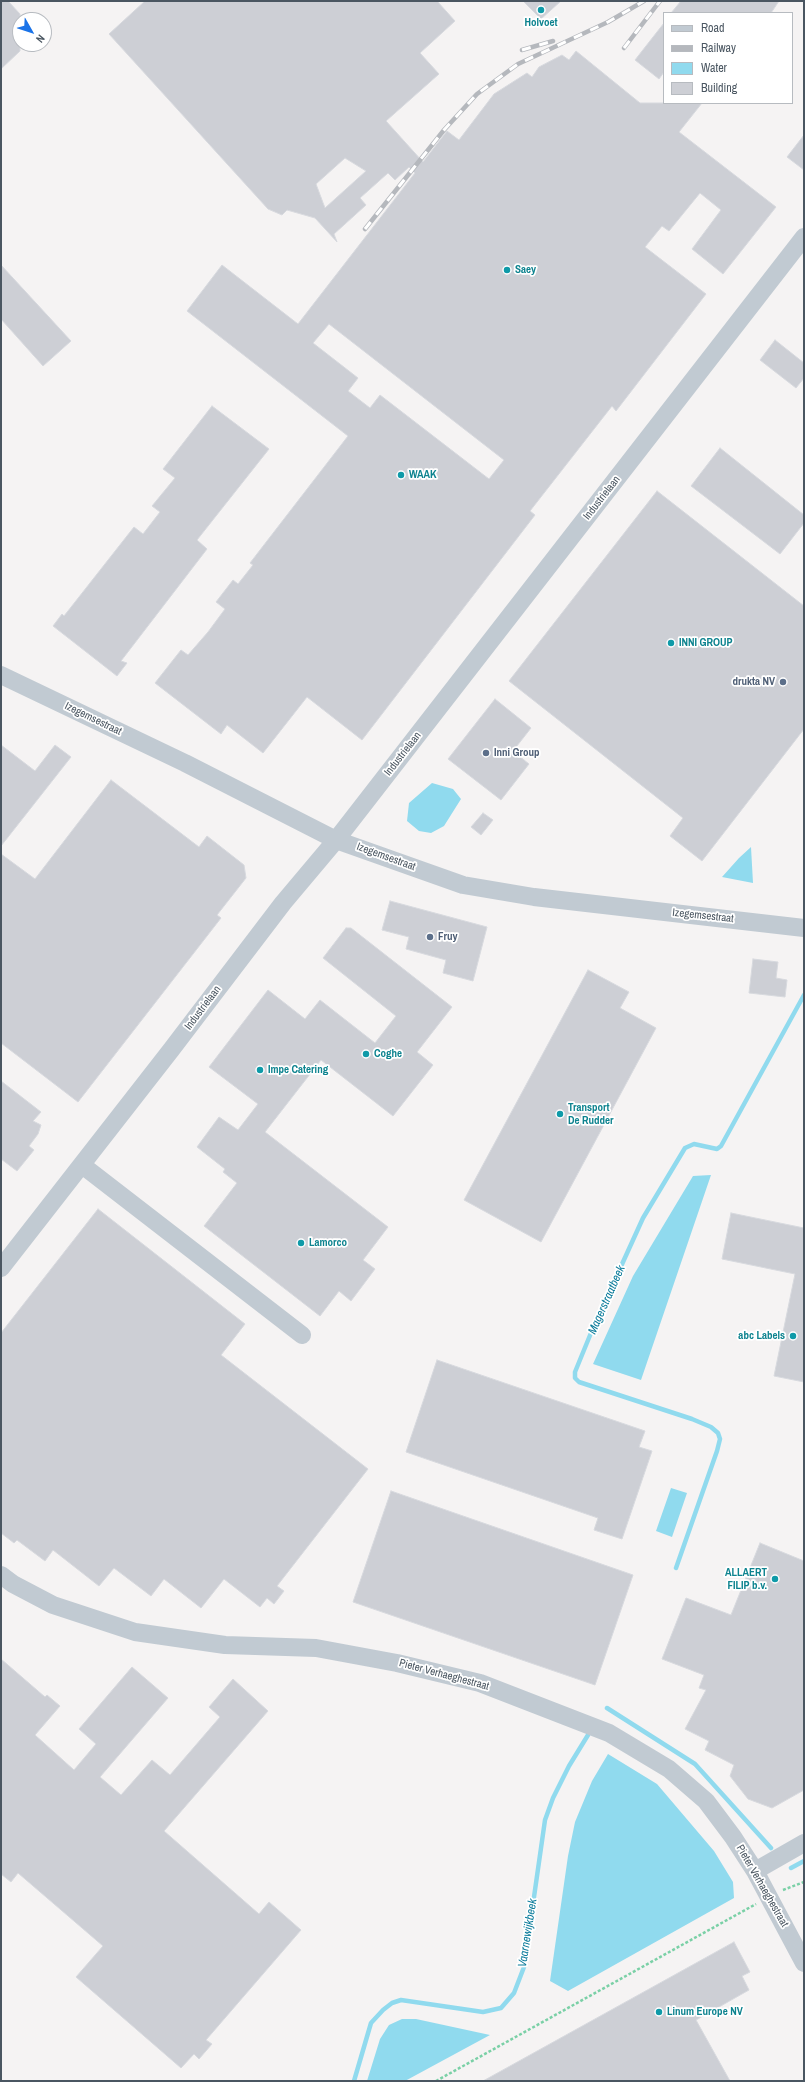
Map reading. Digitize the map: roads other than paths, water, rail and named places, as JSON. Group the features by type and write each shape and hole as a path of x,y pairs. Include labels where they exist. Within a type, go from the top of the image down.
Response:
{"street":[{"name":"Industrielaan","path":"1,1268 283,903 336,840 804,237"},
{"name":"Izegemsestraat","path":"1,675 185,763 336,840 463,885 534,898 804,928"},
{"path":"82,1164 302,1335"},
{"name":"Pieter Verhaeghestraat","path":"1,1575 13,1584 53,1605 135,1632 225,1645 316,1648 397,1663 480,1683 609,1733 669,1769 706,1802 733,1837 755,1871 804,1963"},
{"path":"755,1871 804,1843"}],"water":[{"path":"432,783 453,789 461,799 444,826 431,833 419,831 407,821 409,803"},
{"path":"751,847 753,883 722,877 739,858"},
{"path":"711,1175 641,1380 593,1364 633,1276 693,1176"},
{"path":"671,1488 687,1493 672,1537 656,1531"},
{"path":"608,1754 657,1784 714,1851 733,1882 734,1898 568,1991 550,1981 568,1856 575,1822 592,1781"},
{"path":"402,2019 416,2019 490,2035 405,2081 367,2081 380,2039 389,2025"}],"waterway":[{"name":"Magerstraatbeek","path":"676,1568 717,1451 720,1439 718,1433 711,1427 692,1419 579,1382 575,1378 575,1372 593,1328 643,1218 685,1148 694,1144 717,1149 721,1146 804,995"},
{"name":"Vaarnewijkbeek","path":"607,1708 695,1764 771,1848"},
{"name":"Vaarnewijkbeek","path":"354,2081 371,2023 392,2003 401,2000 483,2012 501,2008 514,1993 524,1967 545,1820 553,1798 569,1766 588,1735"},
{"name":"Vaarnewijkbeek","path":"791,1868 804,1861"}],"railway":[{"path":"365,229 444,130 477,94 518,64 608,22 644,1"},
{"path":"624,48 660,1"},
{"path":"522,50 553,41"}],"place":[{"name":"Holvoet","path":"541,10"},
{"name":"Saey","path":"507,270"},
{"name":"WAAK","path":"401,475"},
{"name":"INNI GROUP","path":"671,643"},
{"name":"drukta NV","path":"783,682"},
{"name":"Inni Group","path":"486,753"},
{"name":"Fruy","path":"430,937"},
{"name":"Coghe","path":"366,1054"},
{"name":"Impe Catering","path":"260,1070"},
{"name":"Transport De Rudder","path":"560,1114"},
{"name":"Lamorco","path":"301,1243"},
{"name":"abc Labels","path":"793,1336"},
{"name":"ALLAERT FILIP b.v.","path":"775,1579"},
{"name":"Linum Europe NV","path":"659,2012"}]}
